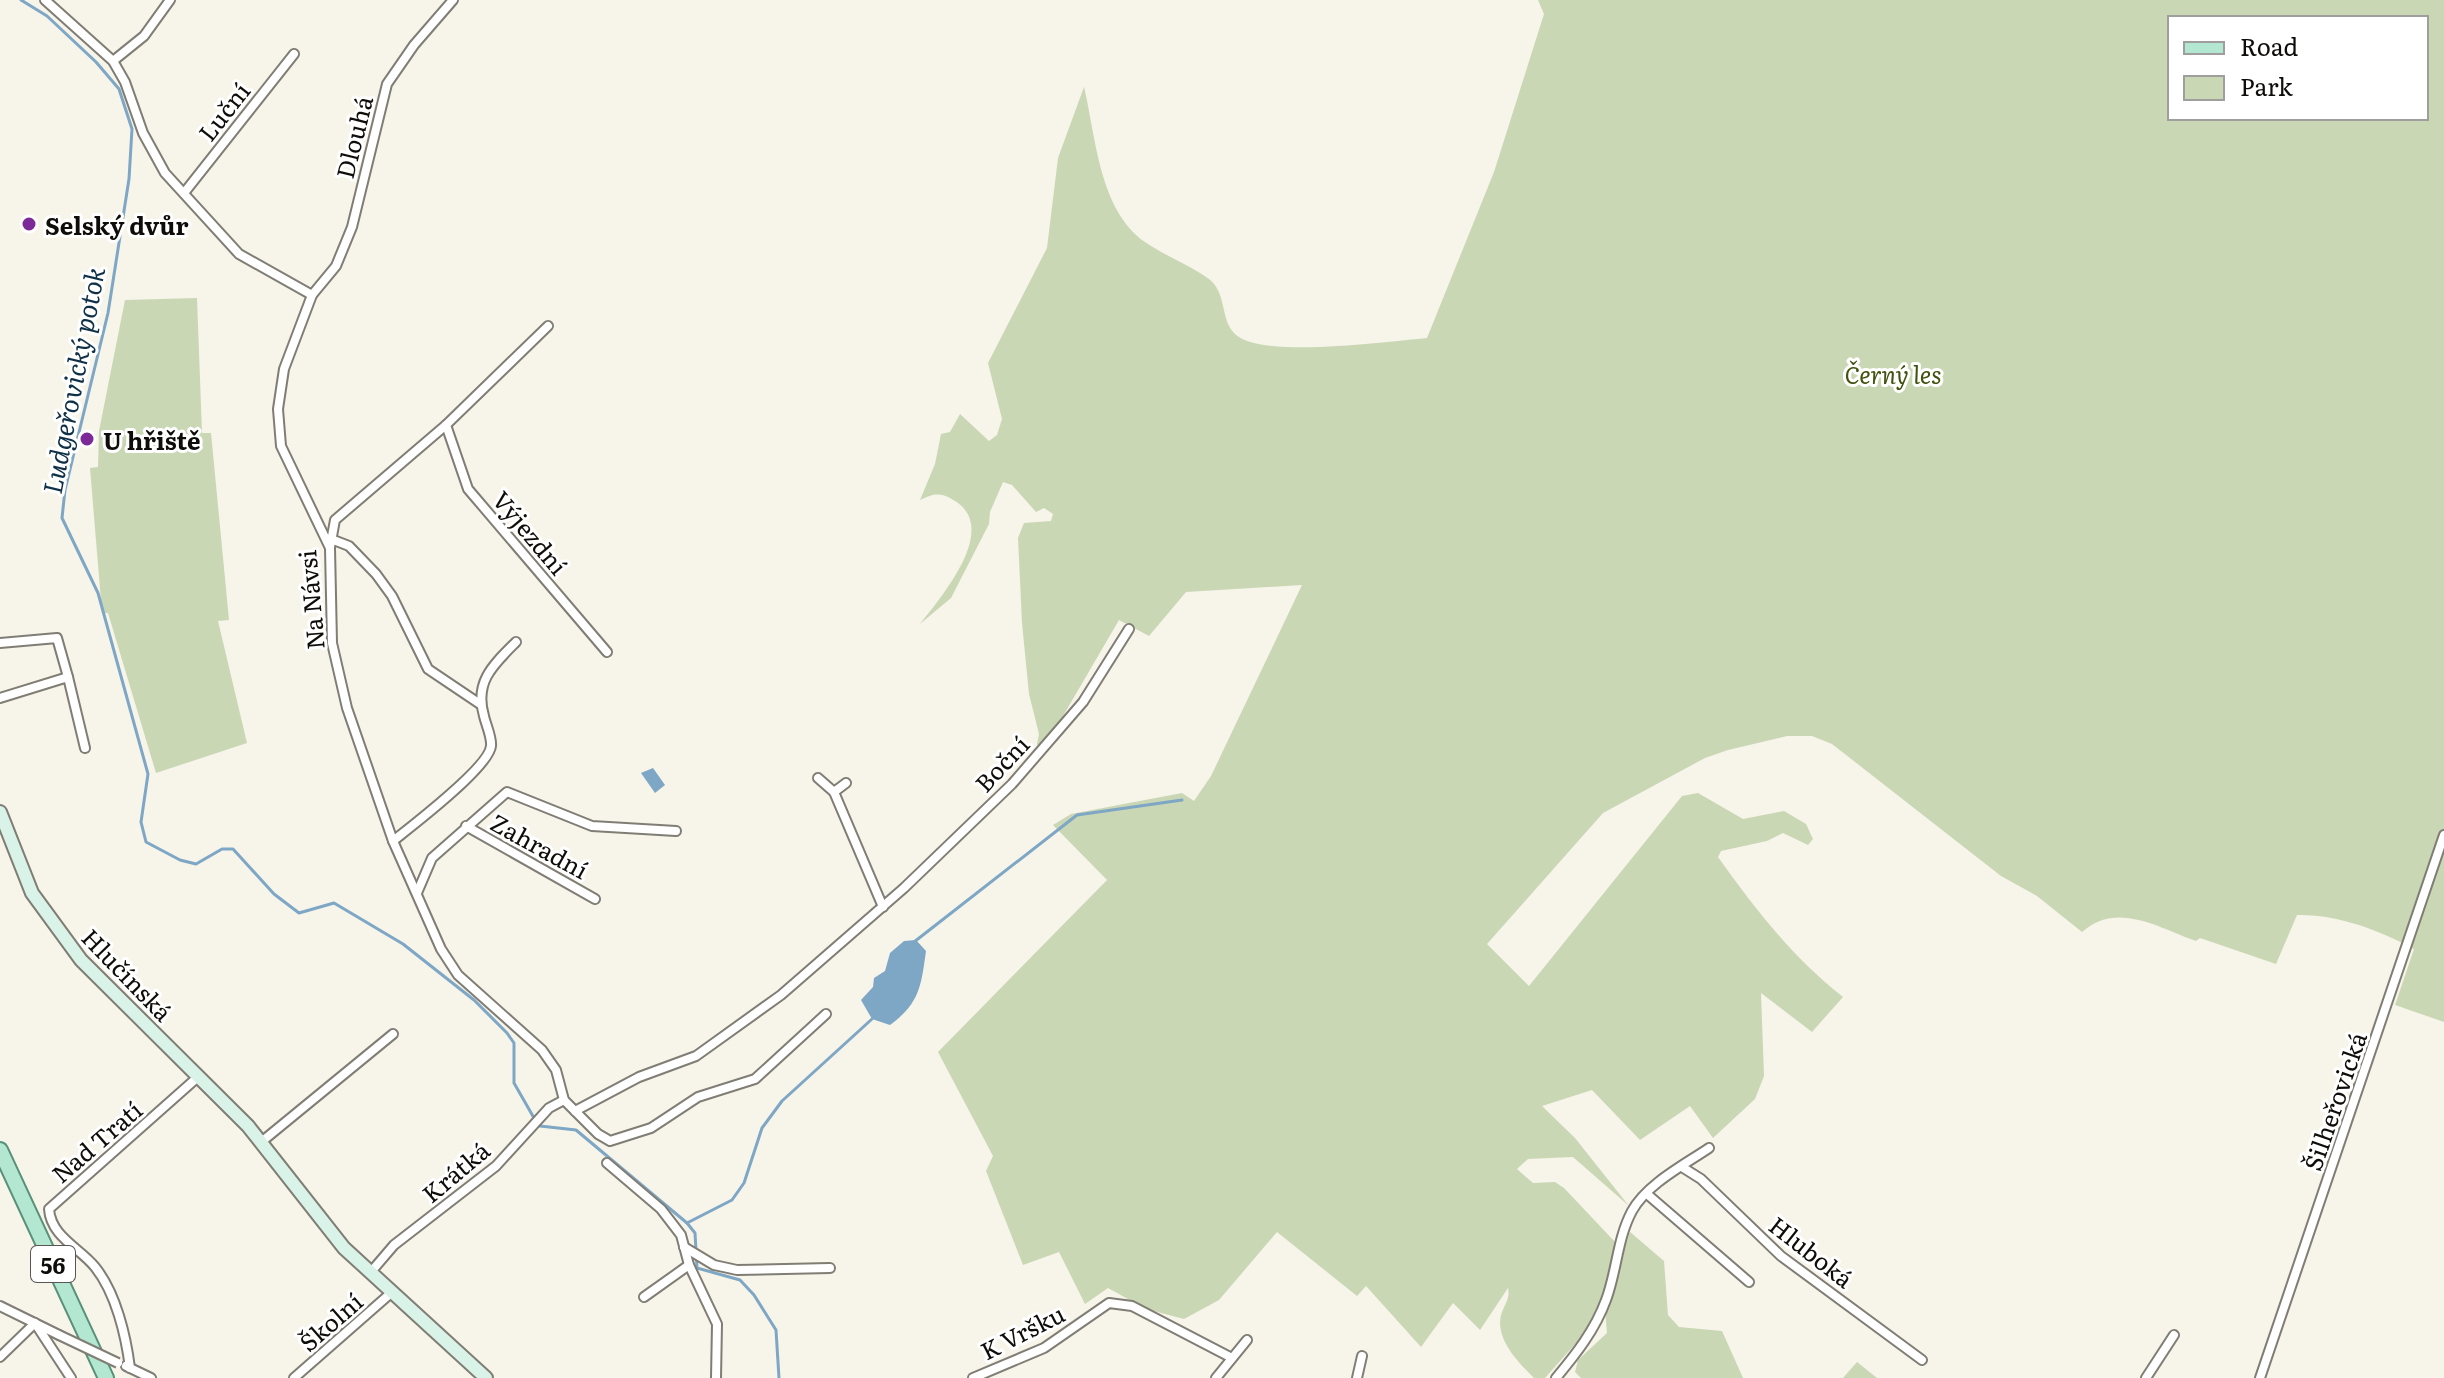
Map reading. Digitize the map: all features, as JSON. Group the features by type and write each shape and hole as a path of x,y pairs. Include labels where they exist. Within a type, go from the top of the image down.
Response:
{"main road":[{"name":"56","path":"0,1150 106,1378"}],"street":[{"path":"45,0 113,61 125,82 143,133 165,173 239,254 312,295"},
{"path":"113,61 144,36 170,0"},
{"name":"Dlouhá","path":"312,295 336,266 352,227 387,84 414,45 453,0"},
{"name":"Luční","path":"184,193 294,54"},
{"name":"Na Návsi","path":"312,295 284,369 279,431 286,462 331,544 332,634 347,708 393,841 441,949 458,975 542,1050 556,1070 564,1100 610,1141 651,1128 698,1097 755,1079 826,1014"},
{"path":"480,704 428,669 392,596 349,546 331,544 335,520 446,425 548,326"},
{"name":"Výjezdní","path":"446,425 468,489 607,652"},
{"name":"Boční","path":"575,1111 639,1077 696,1056 781,995 883,907 1012,784 1083,702 1129,629"},
{"path":"0,643 57,638 85,748"},
{"path":"393,841 455,789 488,756 492,744 480,704 485,676 516,642"},
{"path":"0,698 68,677"},
{"path":"818,778 834,792 883,907"},
{"path":"834,792 846,783"},
{"name":"Zahradní","path":"417,893 432,858 507,792 592,826 676,831"},
{"name":"Hlučínská","path":"0,812 24,878 59,933 90,970 199,1076 260,1143 327,1228 370,1273 486,1378"},
{"name":"Zahradní","path":"466,826 595,899"},
{"name":"Šilheřovická","path":"2260,1378 2444,835"},
{"path":"260,1143 393,1034"},
{"name":"Nad Tratí","path":"130,1368 120,1322 100,1275 65,1240 49,1209 199,1076"},
{"name":"Krátká","path":"370,1273 394,1245 477,1184 549,1108 564,1100"},
{"path":"1556,1378 1594,1327 1607,1298 1619,1245 1633,1209 1647,1194 1709,1148"},
{"path":"607,1163 675,1224 693,1251 714,1265 737,1270 830,1268"},
{"name":"Hluboká","path":"1682,1167 1701,1179 1781,1256 1922,1360"},
{"path":"1647,1194 1749,1282"},
{"path":"644,1297 689,1265 693,1251"},
{"path":"689,1265 717,1324 716,1378"},
{"name":"Školní","path":"294,1378 391,1293"},
{"name":"K Vršku","path":"973,1378 1044,1348 1109,1303 1132,1306 1232,1358"},
{"path":"0,1306 151,1378"},
{"path":"0,1357 35,1323"},
{"path":"35,1323 71,1378"},
{"path":"2146,1378 2174,1335"},
{"path":"1216,1378 1247,1340"},
{"path":"1357,1378 1362,1356"}],"green space":[{"name":"Černý les","path":"1538,0 2444,0 2444,1022 2395,1005 2414,949 2342,920 2297,915 2276,964 2138,920 2109,918 2082,932 2037,896 2001,876 1832,744 1812,736 1787,736 1705,758 1603,813 1487,944 1529,986 1682,796 1698,793 1743,819 1784,811 1806,824 1813,839 1808,845 1783,833 1767,841 1721,851 1718,857 1776,932 1843,997 1812,1032 1761,993 1764,1076 1755,1099 1713,1138 1690,1106 1640,1140 1592,1090 1542,1106 1575,1138 1629,1206 1573,1157 1528,1159 1517,1169 1533,1183 1555,1182 1564,1188 1616,1243 1604,1293 1585,1333 1545,1378 1534,1378 1514,1357 1504,1340 1500,1321 1508,1288 1480,1330 1453,1303 1421,1347 1366,1286 1357,1296 1277,1232 1219,1300 1184,1319 1146,1309 1108,1288 1085,1304 1059,1252 1023,1265 986,1171 993,1156 938,1052 1107,880 1053,825 1071,814 1182,793 1194,801 1211,776 1302,585 1186,592 1149,636 1119,620 1042,752 1037,744 1039,734 1029,694 1018,538 1024,523 1051,521 1053,514 1044,508 1036,512 1012,485 1003,482 990,512 989,524 951,598 920,624 962,563 971,528 967,513 950,498 938,494 920,500 935,464 941,434 950,432 960,414 989,441 997,435 1002,419 988,363 1047,248 1058,158 1084,87 1102,171 1118,211 1130,228 1145,242 1202,274 1215,285 1234,333 1248,341 1269,346 1326,347 1427,338 1494,172 1544,14"},
{"path":"197,298 202,433 211,433 229,620 218,621 247,743 156,773 108,613 102,613 90,468 98,467 99,431 125,300"},
{"path":"1630,1232 1664,1261 1668,1315 1679,1327 1722,1331 1743,1378 1581,1378 1575,1372 1578,1360 1607,1333 1605,1309"},
{"path":"1857,1362 1877,1378 1843,1378"}],"water":[{"path":"653,768 665,785 655,793 641,773"},
{"path":"916,940 926,951 920,984 913,1001 890,1025 872,1019 861,1000 873,987 874,978 885,971 890,953 904,941"}],"waterway":[{"name":"Ludgeřovický potok","path":"21,0 47,16 96,62 119,89 132,129 129,179 108,313 65,490 62,518 98,593 148,774 141,822 146,842 180,860 196,864 222,849 233,849 274,894 299,913 334,903 403,944 474,1000 507,1033 514,1043 514,1083 534,1118"},
{"path":"914,942 1077,815 1182,800"},
{"path":"687,1223 732,1200 744,1183 762,1128 782,1101 872,1019"},
{"name":"Ludgeřovický potok","path":"540,1126 576,1130 687,1223 695,1233 697,1268 740,1280 754,1295 776,1330 779,1378"}],"place":[{"name":"Selský dvůr","path":"29,224"},
{"name":"U hřiště","path":"87,439"}]}
